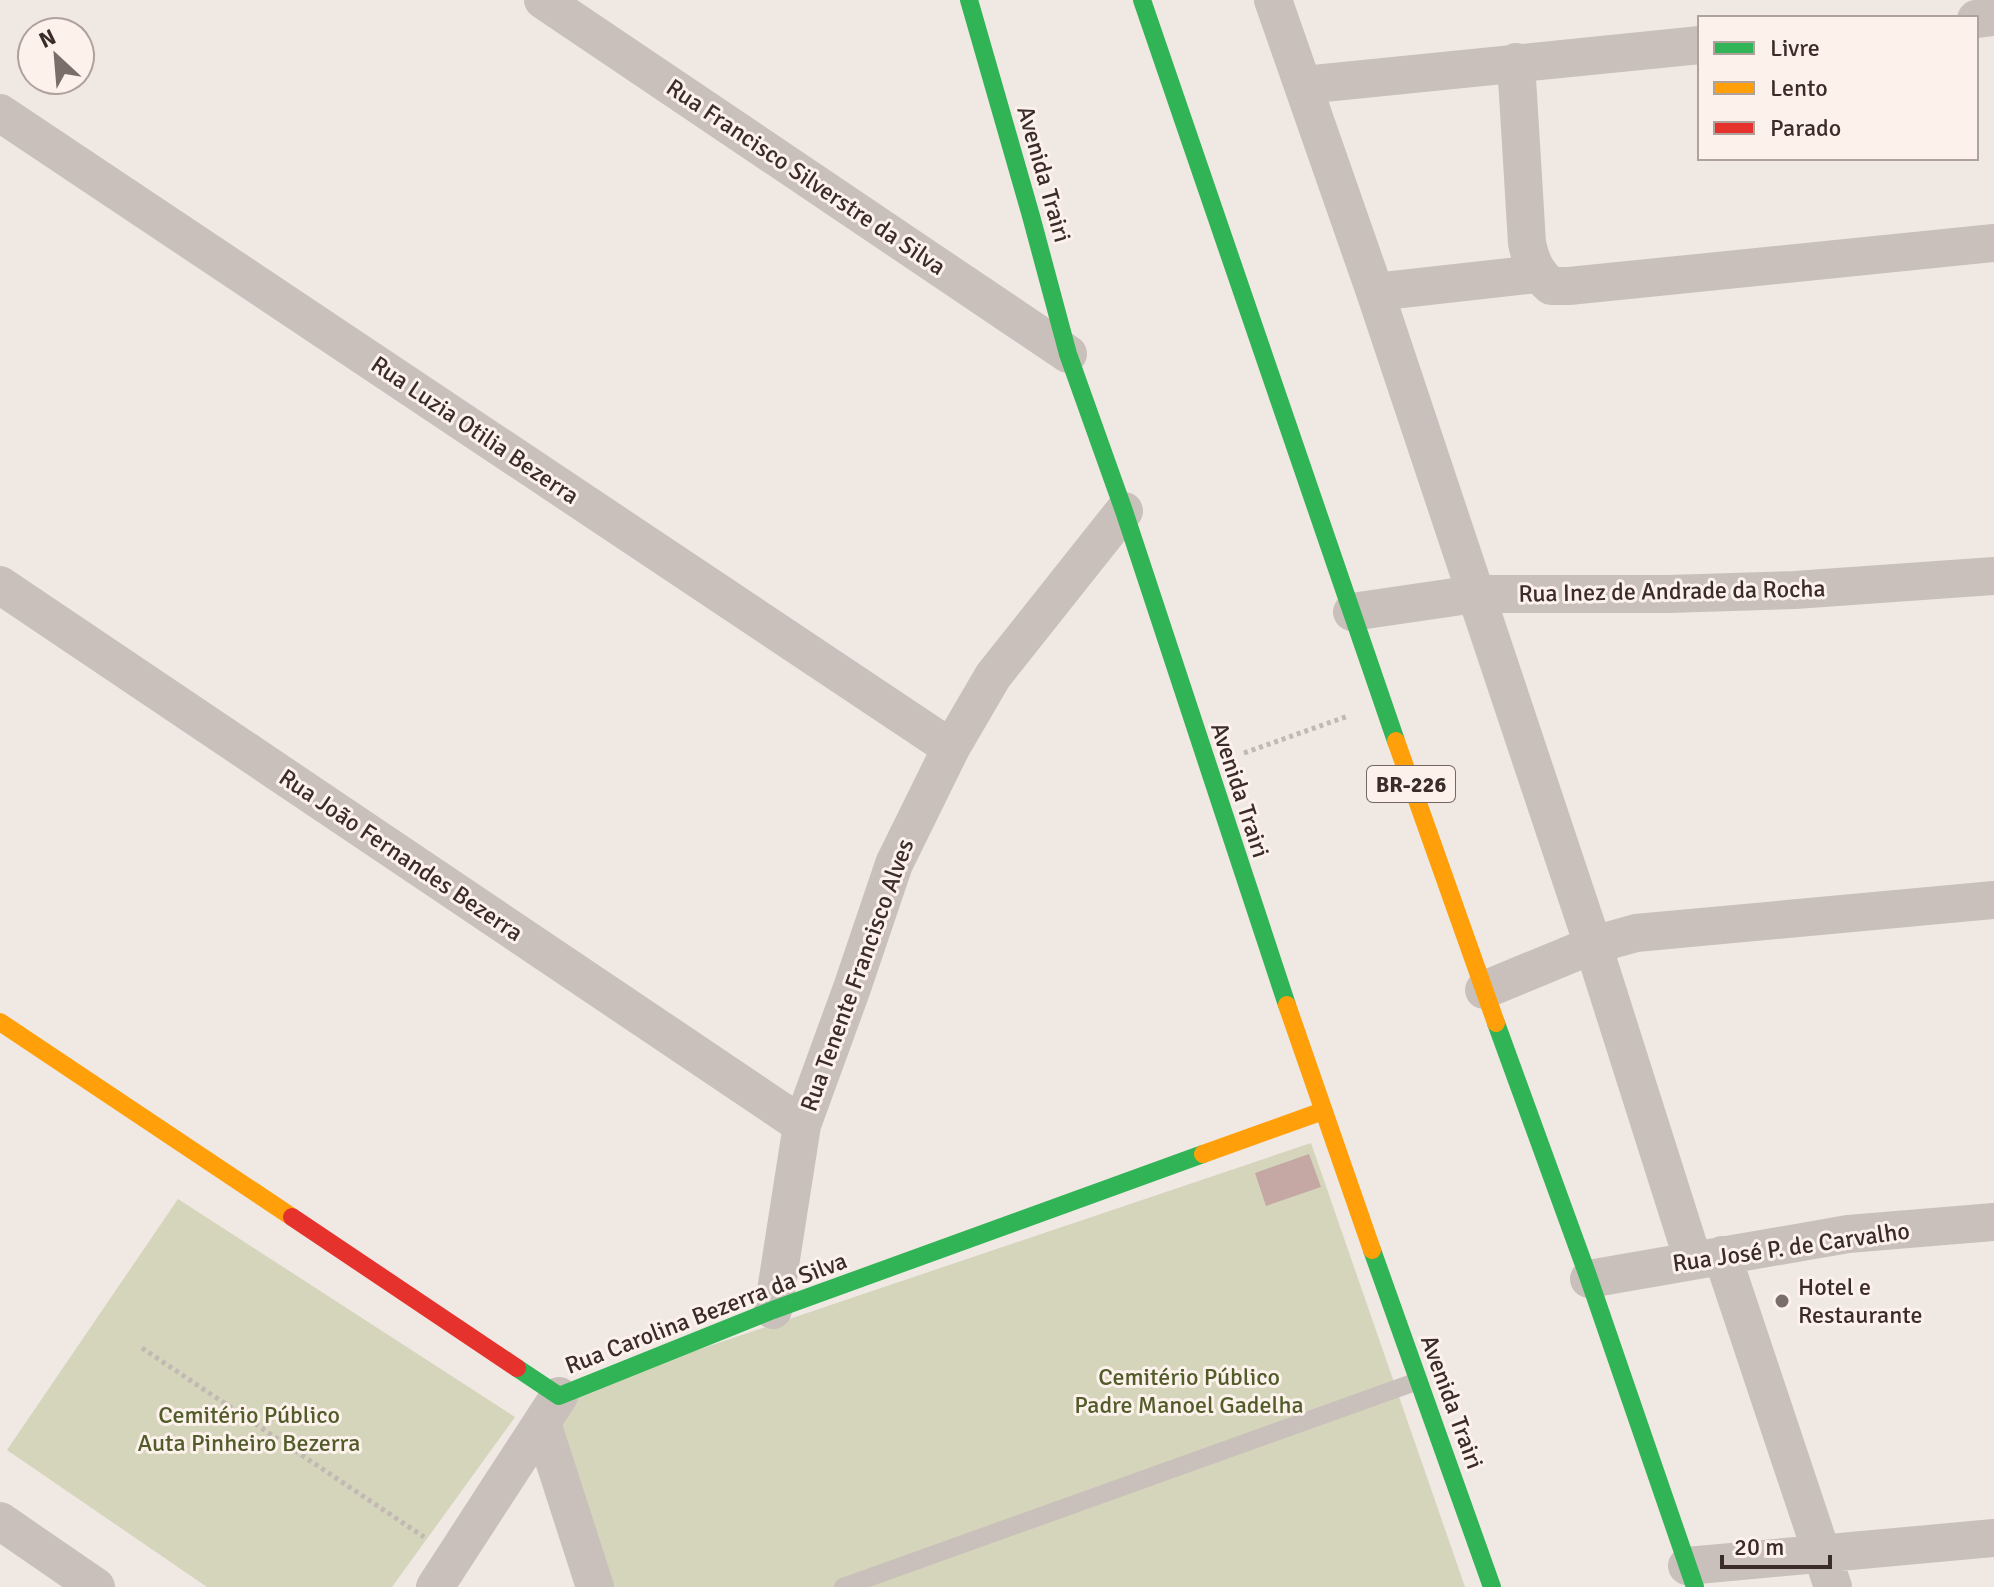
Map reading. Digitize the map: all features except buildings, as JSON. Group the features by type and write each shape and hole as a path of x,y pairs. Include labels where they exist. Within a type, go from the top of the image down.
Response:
{"main road":[{"name":"Avenida Trairi","path":"969,0 1068,354 1124,511 1323,1111 1492,1587"},
{"name":"BR-226","path":"1142,0 1252,329 1589,1279 1691,1576"},
{"name":"Rua Carolina Bezerra da Silva","path":"0,1022 550,1410 773,1310 1323,1111"}],"street":[{"name":"Rua Francisco Silverstre da Silva","path":"543,0 1068,354"},
{"path":"1273,0 1375,292 1593,945 1828,1571"},
{"path":"1304,85 1698,45"},
{"path":"1516,62 1527,243 1537,274 1551,286 1994,243"},
{"name":"Rua Luzia Otilia Bezerra","path":"0,113 951,748"},
{"path":"1375,292 1537,274"},
{"name":"Rua Tenente Francisco Alves","path":"773,1310 802,1125 894,864 951,748 993,676 1124,511"},
{"name":"Rua Inez de Andrade da Rocha","path":"1352,612 1475,594 1668,594 1795,590 1994,576"},
{"name":"Rua João Fernandes Bezerra","path":"0,585 802,1125"},
{"path":"1484,990 1593,945 1636,933 1994,900"},
{"name":"Rua José P. de Carvalho","path":"1589,1279 1848,1234 1994,1222"},
{"path":"445,1572 550,1410"},
{"path":"550,1410 595,1587"},
{"path":"0,1521 96,1587"},
{"path":"1691,1576 1828,1571 1994,1538"}],"lane":[{"path":"843,1587 1418,1381"}],"path":[{"path":"1207,766 1383,703"},
{"path":"142,1348 445,1572"}],"green space":[{"name":"Cemitério Público Padre Manoel Gadelha","path":"1311,1143 1465,1587 611,1587 549,1400"},
{"name":"Cemitério Público Auta Pinheiro Bezerra","path":"178,1199 515,1417 392,1587 207,1587 7,1450"}],"traffic: fast":[{"path":"969,0 1068,354 1124,511 1287,1005"},
{"path":"1142,0 1396,741"},
{"path":"1496,1023 1588,1276 1695,1587"},
{"path":"517,1368 559,1396 773,1310 1203,1154"},
{"path":"1372,1250 1492,1587"}],"traffic: slow":[{"path":"1396,741 1496,1023"},
{"path":"1287,1005 1372,1250"},
{"path":"0,1022 292,1217"},
{"path":"1203,1154 1323,1111"}],"traffic: jam":[{"path":"292,1217 517,1368"}],"place":[{"name":"Hotel e Restaurante","path":"1782,1301"}]}
